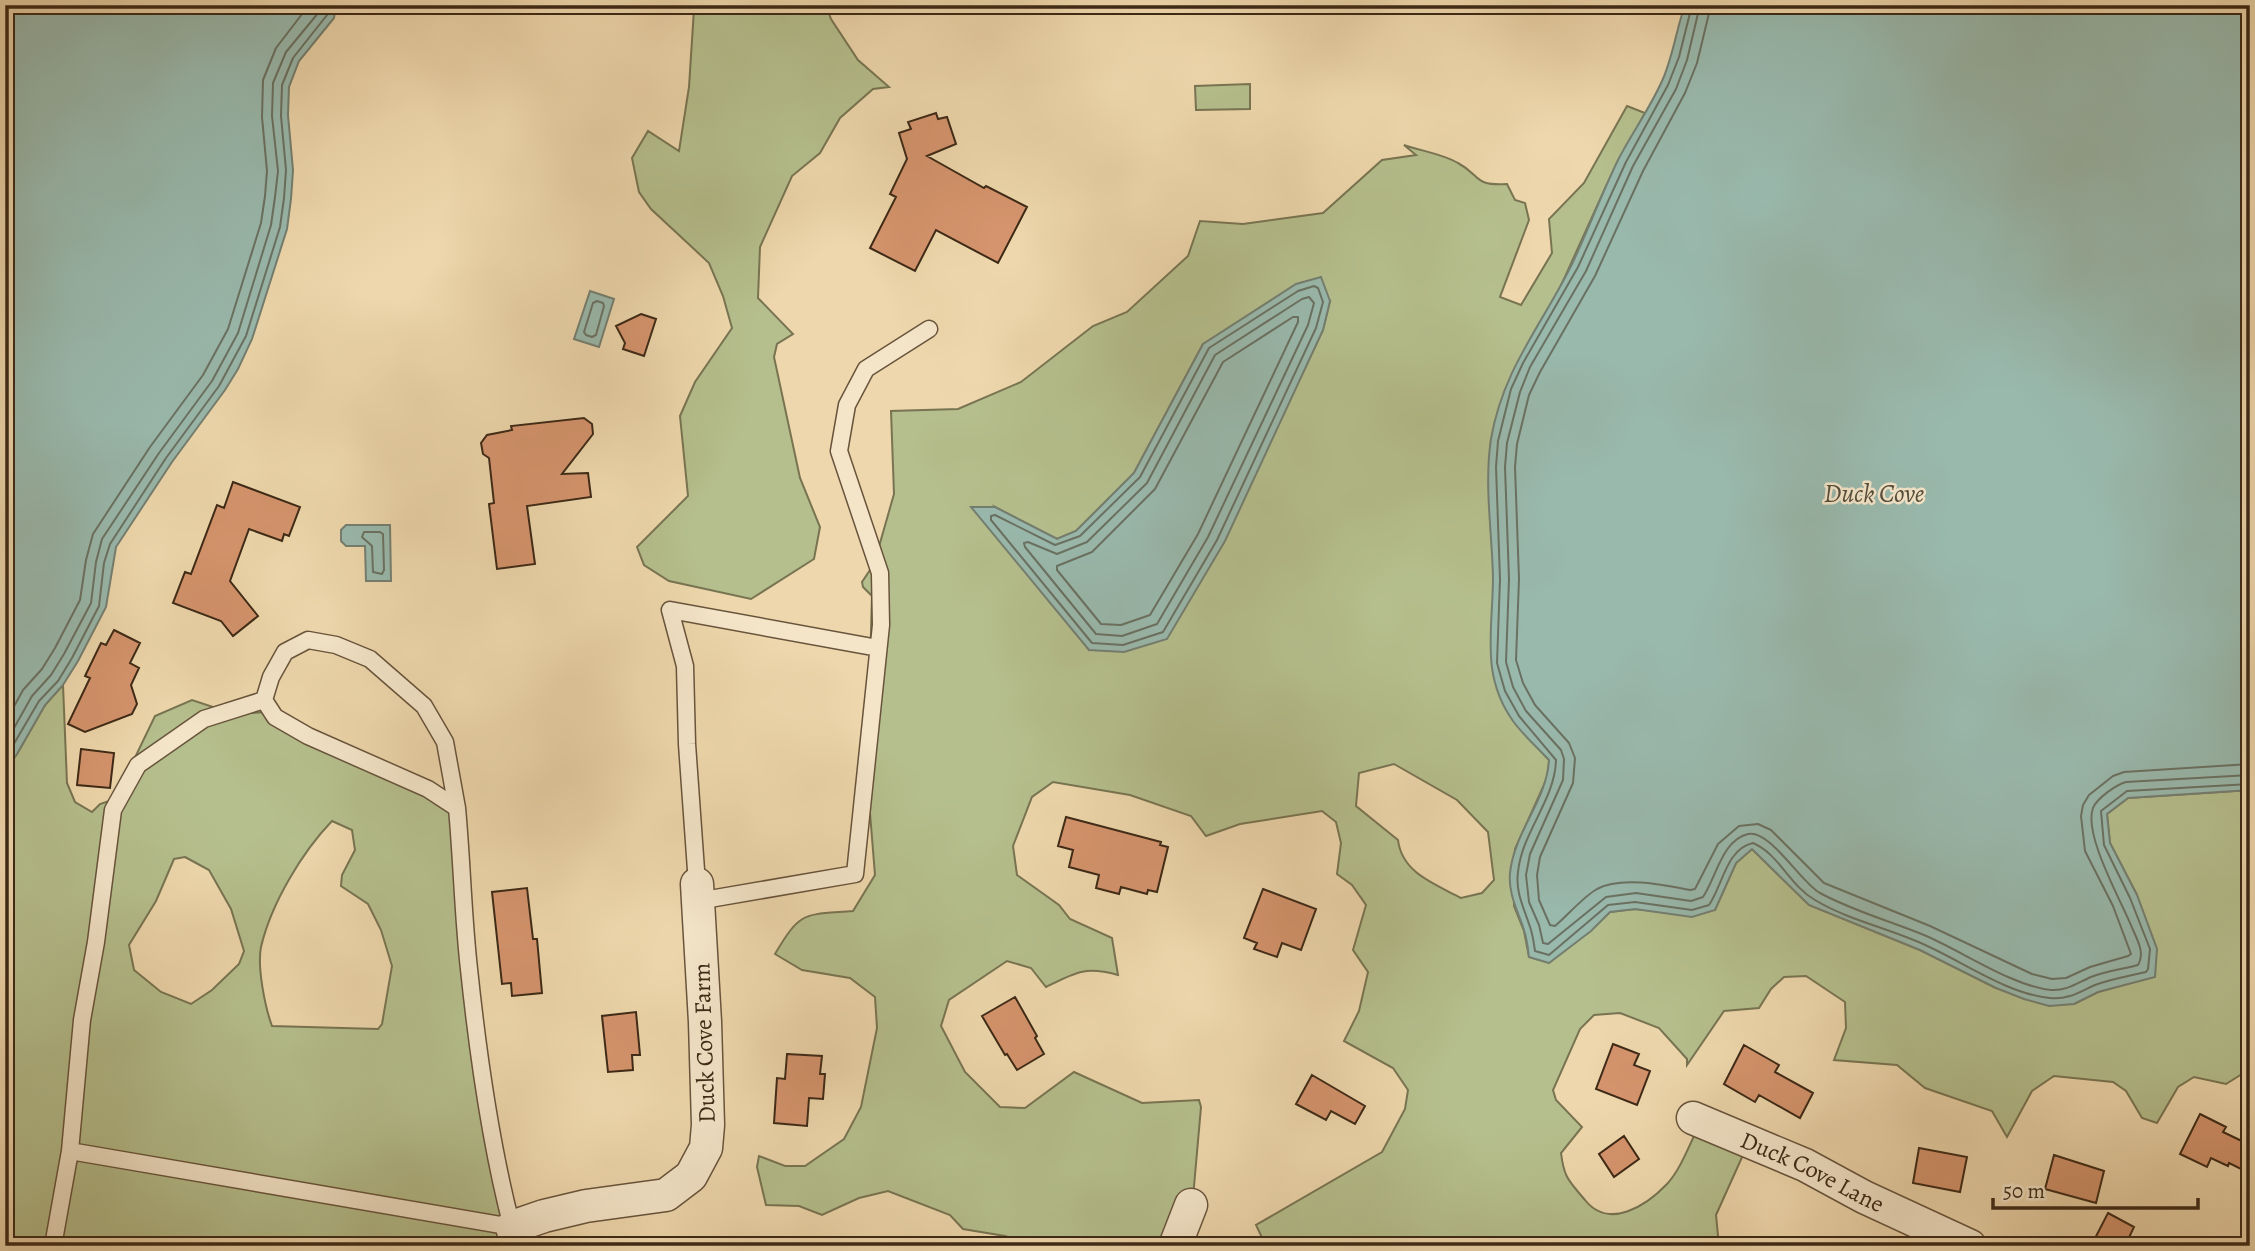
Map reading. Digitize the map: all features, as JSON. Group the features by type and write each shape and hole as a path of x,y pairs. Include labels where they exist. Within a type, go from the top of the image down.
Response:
{"street":[{"name":"Duck Cove Farm","path":"515,1237 544,1216 586,1206 666,1195 691,1176 706,1148 708,1125 698,893"},
{"name":"Duck Cove Lane","path":"1693,1118 1805,1165 1864,1197 1970,1246"},
{"path":"1175,1246 1191,1205"}],"lane":[{"path":"878,648 670,610 685,666 687,744 698,893 855,874 881,625 880,573 839,451 847,405 866,369 929,329"},
{"path":"70,1151 515,1237 503,1192 486,1100 468,967 457,808 445,742 424,706 370,659 336,645 308,640 285,652 271,677 264,700 275,717 308,736 428,789 457,808"},
{"path":"53,1246 70,1151 82,1020 96,942 113,810 138,765 204,719 264,700"}],"green space":[{"path":"691,5 826,5 831,19 858,60 889,87 873,89 840,118 820,153 792,176 760,247 758,298 793,334 777,344 774,357 800,478 820,527 814,559 751,599 669,581 644,565 637,547 688,496 680,416 695,382 732,328 723,296 709,263 651,209 639,192 632,158 648,131 679,151 689,87 694,9"},
{"path":"1250,84 1250,109 1196,110 1195,86"},
{"path":"1627,106 1645,113 1607,184 1491,440 1489,467 1499,693 1513,720 1549,760 1548,776 1515,849 1514,906 1524,931 1529,957 1549,963 1610,912 1635,909 1664,912 1715,910 1736,863 1752,849 1809,905 1920,950 1996,988 2074,1004 2098,992 2155,976 2137,895 2110,843 2107,814 2128,798 2250,790 2250,1069 2226,1084 2194,1077 2178,1087 2157,1123 2142,1118 2126,1091 2113,1082 2054,1076 2032,1091 2007,1137 1992,1111 1925,1088 1897,1065 1834,1060 1846,1028 1845,1002 1806,976 1784,977 1771,989 1759,1008 1724,1011 1687,1065 1687,1059 1659,1028 1620,1013 1594,1015 1580,1029 1553,1090 1556,1100 1582,1127 1561,1153 1566,1174 1585,1200 1605,1213 1627,1212 1638,1207 1667,1184 1696,1132 1748,1144 1716,1215 1719,1246 1266,1246 1256,1225 1382,1152 1405,1109 1408,1090 1393,1068 1344,1041 1359,1011 1368,972 1353,950 1366,905 1352,885 1337,874 1341,843 1336,822 1322,811 1240,824 1206,836 1191,816 1130,795 1053,782 1032,797 1013,846 1017,875 1059,905 1070,919 1112,938 1118,975 1097,971 1081,972 1046,987 1031,968 1007,961 949,1000 941,1026 965,1072 1000,1107 1025,1108 1074,1072 1142,1103 1199,1100 1201,1107 1191,1220 1180,1246 1033,1246 1005,1236 963,1229 950,1215 888,1191 859,1198 822,1215 799,1206 766,1205 757,1167 759,1156 785,1166 805,1166 844,1139 861,1107 877,1028 875,997 850,978 802,970 775,954 791,929 805,917 853,911 875,875 867,776 872,596 862,582 874,564 894,494 891,411 958,409 1021,382 1093,326 1127,312 1188,256 1200,221 1243,224 1323,213 1382,160 1416,155 1404,145 1452,160 1483,182 1507,184 1515,200 1525,203 1529,220 1500,297 1521,305 1552,253 1549,219 1584,183","holes":["1330,301 1323,330 1224,539 1089,650 995,507 1057,539 1076,531 1134,473 1203,344","1394,764 1457,800 1488,832 1494,880 1482,893 1461,898 1421,876 1406,861 1398,840 1356,806 1359,773"]},
{"path":"63,685 67,783 75,802 92,812 100,804 115,799 155,716 192,700 234,714 268,712 451,803 464,953 516,1246 5,1246 5,1173 12,1064 5,1057 5,770 45,705","holes":["332,821 352,830 355,850 342,875 341,886 368,904 381,930 392,966 382,1024 378,1029 272,1026 264,998 261,947 272,914 289,880","185,857 209,870 231,909 244,951 239,964 212,990 191,1004 161,992 134,970 129,945 156,901 174,859"]}],"water":[{"path":"5,5 336,5 334,18 299,61 289,87 288,115 293,170 287,229 252,339 225,390 172,462 116,547 106,607 78,661 63,685 45,705 5,770"},
{"name":"Duck Cove","path":"1685,5 2250,5 2250,790 2128,798 2107,814 2110,843 2137,895 2157,949 2155,977 2098,992 2074,1004 2049,1006 2024,999 1920,950 1809,905 1752,849 1736,863 1715,910 1692,917 1635,909 1610,912 1591,931 1549,963 1529,957 1525,933 1512,895 1510,873 1518,844 1543,789 1549,760 1513,721 1503,704 1492,669 1493,577 1488,491 1491,439 1514,368 1573,262 1618,160 1662,81"},
{"path":"1321,277 1330,301 1323,330 1225,541 1167,639 1124,652 1089,650 971,507 995,507 1057,539 1076,531 1134,473 1203,344 1296,284"},
{"path":"590,291 614,299 599,347 574,339"},
{"path":"346,525 390,525 391,581 366,581 365,546 346,546 341,541 341,530"}],"building":[{"path":"936,113 938,119 947,117 956,144 927,156 984,188 986,186 1027,207 998,263 936,230 915,271 870,248 896,197 890,194 907,159 899,133 911,129 908,122"},
{"path":"641,314 656,319 644,356 623,349 625,343 616,326"},
{"path":"584,418 592,424 593,434 562,474 588,473 591,497 527,506 535,564 497,569 489,504 494,503 489,458 483,454 481,443 487,435 512,430 511,426"},
{"path":"233,482 300,507 289,536 284,534 282,541 249,529 230,581 258,616 233,636 221,621 173,603 185,572 191,574 217,505 224,508"},
{"path":"114,630 140,643 130,663 139,668 131,685 137,704 132,714 85,732 68,724 90,678 85,676 101,643 106,645"},
{"path":"81,749 114,753 110,788 77,785"},
{"path":"1066,817 1161,842 1160,845 1168,847 1157,892 1148,890 1147,894 1121,887 1119,894 1096,888 1099,875 1069,867 1073,850 1058,846"},
{"path":"527,888 533,939 537,939 542,993 512,996 511,983 502,984 492,892"},
{"path":"1263,889 1316,909 1301,950 1282,943 1277,957 1254,949 1257,943 1244,938"},
{"path":"1015,997 1044,1054 1017,1070 982,1016"},
{"path":"636,1012 640,1055 632,1055 633,1070 608,1072 602,1016"},
{"path":"1613,1044 1639,1054 1634,1065 1650,1071 1637,1105 1596,1089"},
{"path":"1744,1045 1779,1065 1775,1072 1813,1093 1800,1118 1759,1095 1755,1102 1724,1084"},
{"path":"787,1054 822,1056 820,1074 825,1074 823,1099 809,1098 807,1126 774,1123 777,1078 785,1079"},
{"path":"1312,1075 1365,1106 1355,1124 1331,1111 1326,1120 1296,1104"},
{"path":"2200,1114 2226,1127 2223,1132 2250,1145 2250,1155 2243,1170 2211,1158 2207,1167 2180,1154"},
{"path":"1624,1136 1639,1159 1614,1177 1599,1154"},
{"path":"1919,1148 1967,1157 1960,1192 1913,1183"},
{"path":"2054,1155 2104,1171 2096,1203 2045,1189"},
{"path":"2108,1213 2134,1227 2125,1246 2091,1246"}]}
